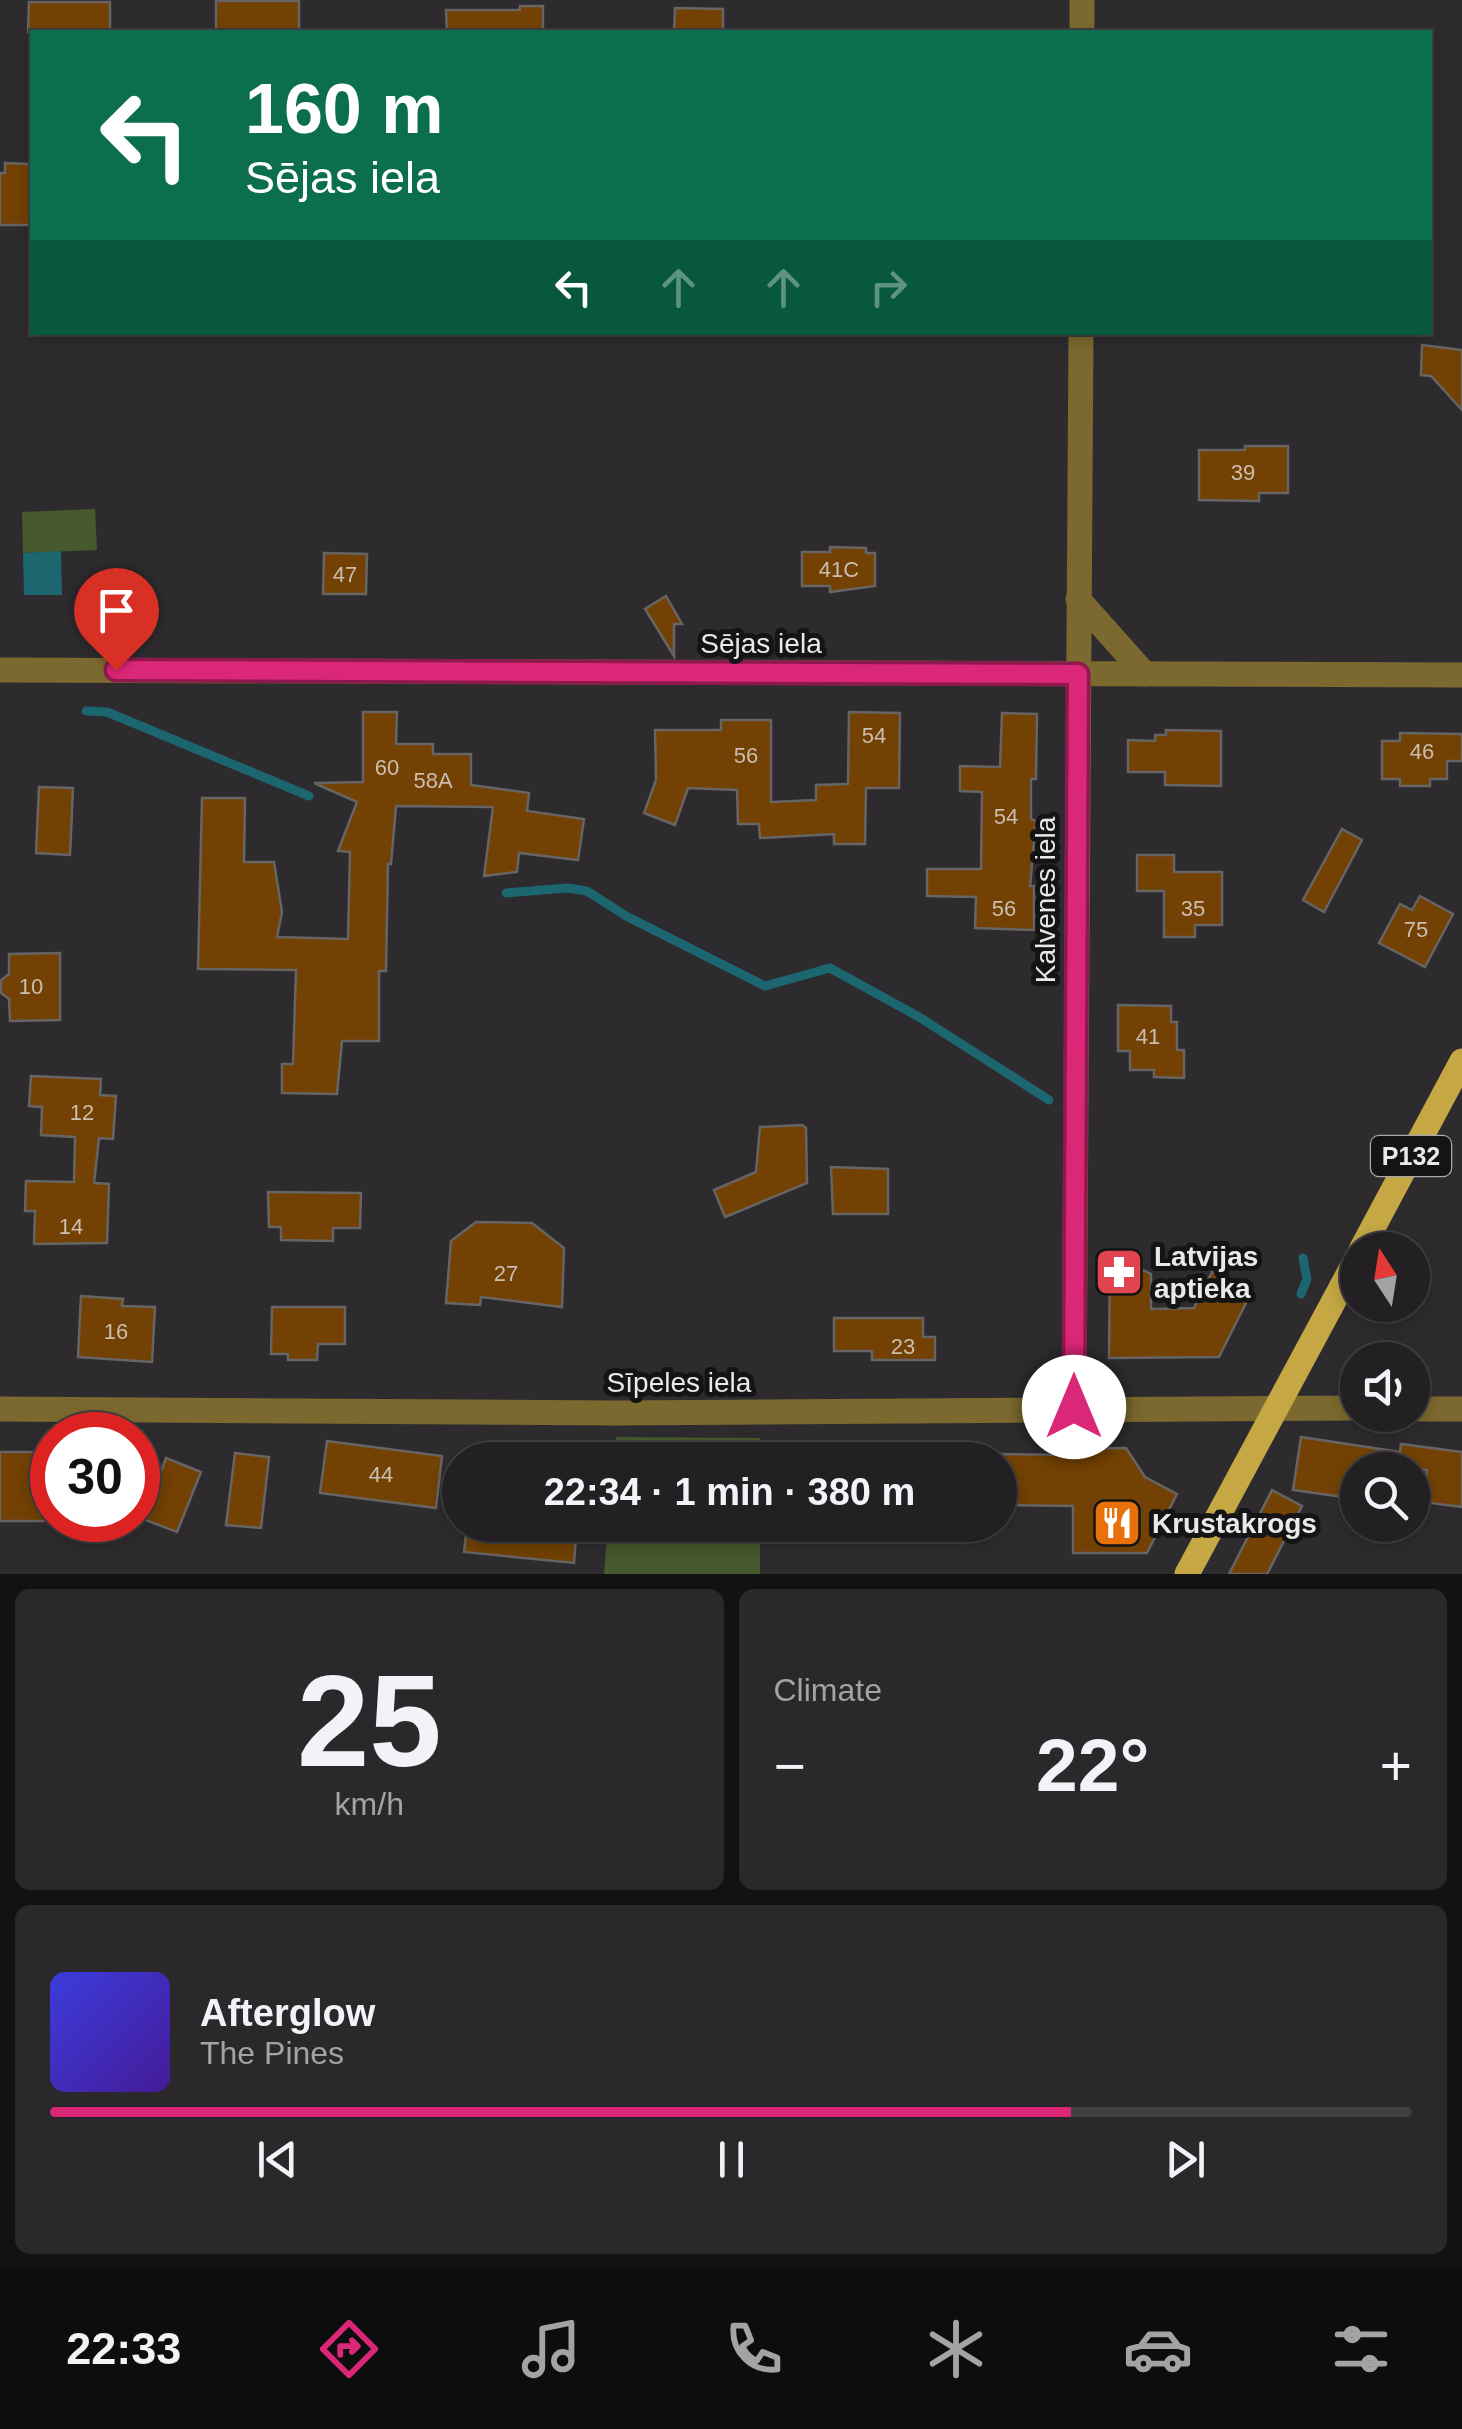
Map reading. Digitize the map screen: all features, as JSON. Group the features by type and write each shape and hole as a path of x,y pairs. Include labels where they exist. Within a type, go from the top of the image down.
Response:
{"main road":[{"name":"P132","path":"1370,1232 1462,1061"},
{"name":"P132","path":"1187,1574 1340,1288"}],"street":[{"path":"1082,0 1082,30"},
{"name":"Kalvenes iela","path":"1074,1407 1081,335"},
{"path":"1078,599 1145,674"},
{"name":"Sējas iela","path":"0,670 1462,675"},
{"name":"Sīpeles iela","path":"0,1409 615,1413 1340,1408"},
{"path":"1430,1409 1462,1410"}],"green space":[{"path":"95,509 97,550 23,553 22,512"},
{"path":"616,1437 760,1438 760,1442 616,1442"},
{"path":"607,1542 760,1542 760,1574 604,1574"}],"water":[{"path":"61,551 62,595 24,595 23,553"}],"building":[{"path":"216,1 299,1 299,30 216,30"},
{"path":"29,2 110,2 110,30 28,32"},
{"path":"520,6 543,6 543,30 447,30 446,10 520,10"},
{"path":"675,8 723,9 723,30 674,30"},
{"path":"5,163 29,164 30,225 0,225 0,173 5,173"},
{"path":"1422,345 1462,350 1462,410 1431,376 1421,375"},
{"path":"1245,446 1288,446 1288,493 1259,493 1259,501 1199,500 1199,450 1245,450"},
{"path":"830,547 866,548 866,553 875,553 875,586 830,592 830,586 802,586 802,552 830,552"},
{"path":"324,553 367,554 366,594 323,594"},
{"path":"666,596 682,624 674,624 674,656 645,609"},
{"path":"363,712 397,712 396,744 433,744 433,754 471,754 471,785 529,793 527,811 584,819 578,860 519,853 517,872 484,876 493,807 396,806 388,864 386,971 379,971 379,1041 342,1041 337,1094 282,1093 282,1064 293,1064 296,970 198,969 202,798 245,798 244,862 274,862 282,912 277,937 348,939 350,852 338,851 357,802 314,783 363,782"},
{"path":"849,712 900,713 899,788 866,788 865,844 834,844 834,834 760,838 759,824 738,824 737,790 688,788 675,825 644,813 656,780 655,730 721,730 721,720 771,720 771,802 816,800 816,785 848,784"},
{"path":"1002,713 1037,714 1036,779 1031,779 1031,819 1036,821 1030,886 1034,886 1034,930 975,928 976,897 927,896 927,869 981,869 982,792 960,791 960,766 1000,767"},
{"path":"1166,730 1221,731 1221,786 1165,785 1165,772 1128,772 1128,740 1155,741 1155,735 1166,735"},
{"path":"1400,733 1462,734 1462,761 1447,761 1447,779 1430,779 1430,786 1400,786 1400,779 1382,779 1382,741 1400,741"},
{"path":"39,787 73,788 70,855 36,853"},
{"path":"1342,829 1362,840 1324,912 1303,900"},
{"path":"1137,855 1174,855 1174,872 1222,872 1222,925 1195,925 1195,937 1164,937 1164,891 1137,891"},
{"path":"1420,896 1453,914 1425,967 1379,943 1400,904 1412,910"},
{"path":"60,953 60,1020 10,1021 9,999 1,993 1,980 9,974 9,954"},
{"path":"1118,1005 1171,1006 1171,1022 1177,1022 1177,1050 1184,1050 1184,1078 1154,1077 1154,1070 1130,1070 1130,1051 1118,1051"},
{"path":"31,1076 101,1079 100,1095 116,1096 113,1139 99,1138 94,1183 109,1184 107,1243 34,1244 35,1211 25,1211 26,1181 74,1182 75,1137 41,1135 42,1107 29,1106"},
{"path":"760,1127 806,1128 807,1183 725,1217 714,1190 756,1172"},
{"path":"831,1167 888,1169 888,1214 833,1214"},
{"path":"268,1192 361,1193 360,1228 333,1228 333,1241 281,1240 281,1227 269,1227"},
{"path":"476,1222 532,1223 564,1248 562,1307 481,1297 480,1305 446,1303 451,1241"},
{"path":"1110,1254 1151,1274 1151,1309 1194,1308 1212,1272 1251,1293 1219,1357 1109,1358"},
{"path":"81,1296 123,1299 122,1306 155,1307 152,1362 78,1357"},
{"path":"272,1307 345,1307 345,1344 318,1344 317,1360 288,1360 288,1354 271,1354"},
{"path":"834,1318 923,1318 923,1337 935,1337 935,1360 872,1360 872,1351 834,1351"},
{"path":"1301,1437 1400,1452 1340,1452 1340,1497 1293,1490"},
{"path":"327,1441 442,1456 436,1508 320,1493"},
{"path":"1401,1444 1462,1452 1462,1507 1430,1503 1430,1452 1400,1452"},
{"name":"Krustakrogs","path":"1126,1448 1145,1477 1177,1494 1147,1553 1073,1553 1073,1506 1017,1505 1017,1454 1073,1455 1073,1449"},
{"path":"0,1452 30,1452 30,1521 0,1521"},
{"path":"235,1453 269,1457 261,1528 226,1525"},
{"path":"166,1458 201,1472 177,1532 160,1526 160,1474"},
{"path":"1272,1490 1302,1506 1267,1574 1229,1574"},
{"path":"465,1542 576,1542 574,1563 464,1552"}],"waterway":[{"path":"86,711 107,712 309,796"},
{"path":"506,893 567,888 587,891 626,916 765,986 830,968 919,1017 1049,1100"},
{"path":"1301,1294 1307,1279 1303,1258"}],"place":[{"name":"Latvijas aptieka","path":"1119,1272"},
{"name":"Krustakrogs","path":"1117,1523"}],"route":[{"path":"116,670 1078,674 1074,1407"}]}
